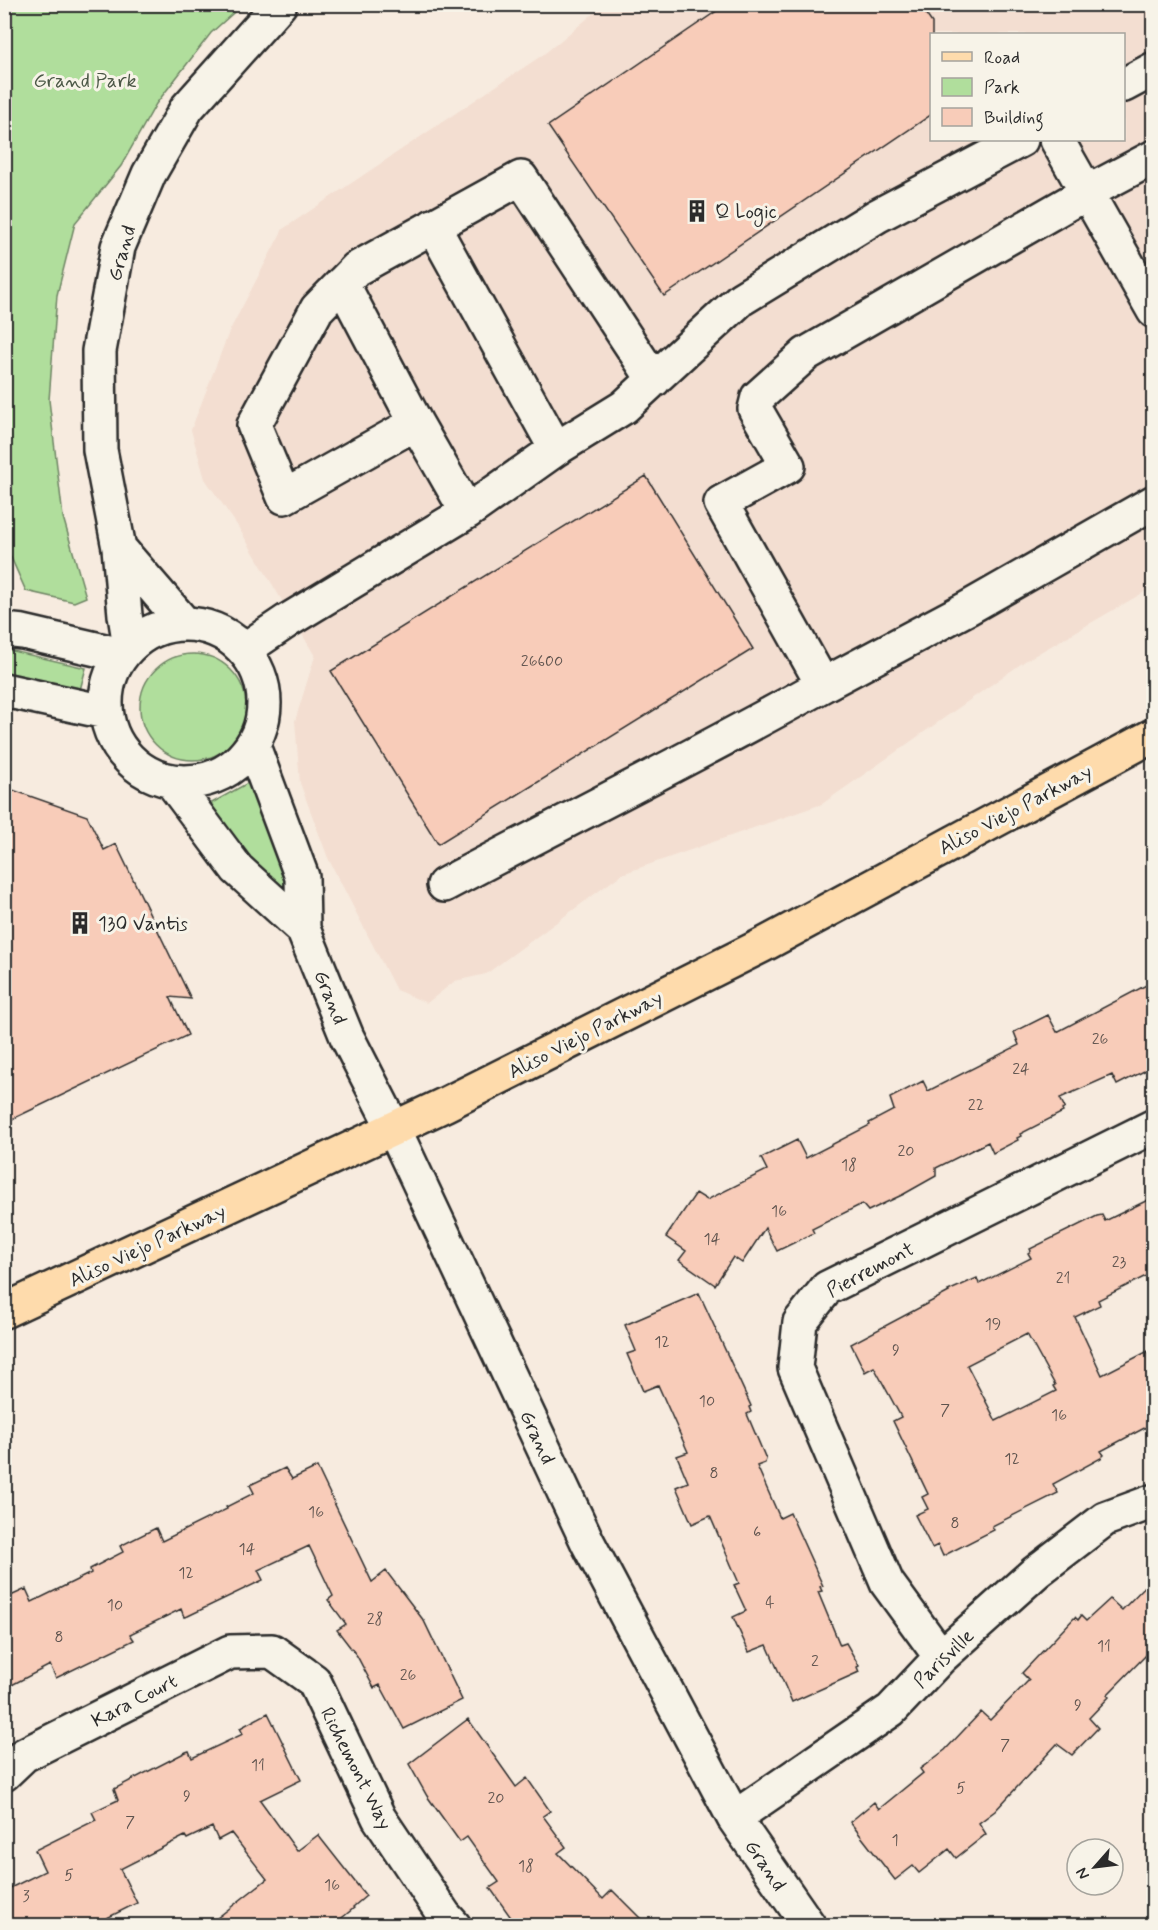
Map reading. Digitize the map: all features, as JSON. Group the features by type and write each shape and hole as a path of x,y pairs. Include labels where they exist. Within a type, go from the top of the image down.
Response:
{"main road":[{"name":"Aliso Viejo Parkway","path":"4,1311 394,1129 763,945 1154,735"}],"street":[{"name":"Grand","path":"126,651 119,548 100,450 99,351 118,247 149,174 187,108 280,4"},
{"path":"1125,84 1154,69"},
{"path":"244,650 287,621 468,512 556,449 624,407 741,299 877,216 1019,141"},
{"path":"1058,141 1086,193 1145,279 1154,311"},
{"path":"823,686 721,503 788,466 755,409 758,396 806,354 1086,193 1154,157"},
{"path":"416,423 284,497 254,425 317,309 356,269 521,178 654,380"},
{"path":"433,226 556,449"},
{"path":"342,284 416,423 468,512"},
{"path":"444,885 589,808 729,738 968,608 1154,502"},
{"name":"Grand","path":"119,548 184,623"},
{"path":"184,623 207,626 227,635 244,650 258,671 265,697 263,723 253,746 237,764 218,777 195,783 172,782 147,774 127,758 113,737 105,712 106,691 112,671 126,651 140,637 161,628 184,623"},
{"path":"4,630 126,651"},
{"path":"4,690 105,712"},
{"name":"Grand","path":"253,746 302,877 303,929 343,1027 394,1129 588,1543 734,1818 809,1926"},
{"name":"Grand","path":"172,782 237,869 303,929"},
{"name":"Pierremont","path":"941,1657 887,1583 795,1368 800,1322 827,1288 1154,1126"},
{"name":"Parisville","path":"734,1818 891,1710 941,1657 1036,1572 1105,1519 1154,1501"},
{"name":"Kara Court","path":"4,1774 24,1755 230,1652 272,1651"},
{"name":"Richemont Way","path":"272,1651 314,1681 379,1818 443,1922"}],"shaded area":[{"path":"604,5 1153,5 1153,587 1025,661 822,804 622,874 486,974 455,981 427,1003 396,990 328,858 300,783 295,721 315,656 237,525 205,479 191,430 229,332 283,229 544,54"}],"green space":[{"name":"Grand Park","path":"4,5 242,5 211,33 156,104 121,166 75,223 57,295 49,400 63,517 86,597 74,602 26,591 5,544 4,169 10,134 4,132"},
{"path":"4,649 86,668 78,697 5,679"},
{"path":"193,654 213,658 231,669 242,687 246,707 242,727 231,745 213,756 193,760 173,756 155,745 144,727 140,707 144,687 155,669 173,658"},
{"path":"253,780 295,892 289,899 210,812 210,804"}],"building":[{"name":"Q Logic","path":"727,4 919,4 932,23 930,115 664,296 548,126"},
{"path":"646,476 753,649 438,844 331,671"},
{"name":"130 Vantis","path":"4,787 87,816 104,850 116,844 191,999 170,997 188,1035 4,1123"},
{"path":"1154,981 1154,1066 1117,1085 1112,1075 1060,1098 1065,1108 1063,1112 1020,1134 1018,1140 993,1153 988,1142 936,1168 936,1176 904,1194 868,1211 862,1204 812,1229 814,1233 777,1251 765,1228 742,1263 733,1257 715,1285 679,1260 686,1251 666,1237 696,1193 707,1200 767,1170 761,1158 797,1140 806,1158 894,1110 890,1098 923,1081 928,1091 1019,1045 1014,1032 1048,1015 1057,1032"},
{"path":"1154,1197 1154,1272 1098,1300 1100,1305 1075,1317 1102,1375 1154,1348 1154,1423 1101,1451 1104,1455 1101,1458 1053,1484 1058,1493 992,1526 994,1530 943,1556 938,1545 932,1548 915,1515 928,1509 922,1497 928,1494 893,1421 901,1417 874,1367 865,1372 851,1344 948,1291 977,1278 979,1284 1031,1258 1028,1253 1030,1249 1097,1216 1102,1215 1105,1221","holes":["1027,1334 1055,1385 1053,1386 1056,1391 996,1421 967,1365"]},
{"path":"699,1293 751,1406 749,1407 751,1412 747,1414 766,1459 765,1463 757,1466 780,1518 790,1513 823,1586 820,1587 822,1591 818,1592 840,1645 846,1643 859,1666 857,1667 859,1672 792,1702 767,1645 749,1652 733,1617 746,1611 734,1585 739,1583 710,1516 692,1524 676,1487 688,1482 677,1456 688,1452 658,1385 643,1391 627,1354 636,1351 625,1325"},
{"path":"317,1467 372,1582 386,1571 424,1621 462,1700 404,1729 380,1685 374,1688 357,1656 337,1630 346,1624 328,1600 333,1596 309,1546 258,1570 263,1580 188,1616 184,1617 181,1609 130,1634 134,1640 56,1678 50,1665 4,1689 4,1599 26,1589 32,1602 91,1573 90,1569 123,1552 120,1546 156,1528 162,1541 254,1493 250,1485 285,1468 292,1479"},
{"path":"1154,1577 1154,1647 1107,1695 1109,1697 1089,1718 1098,1728 1072,1755 1057,1744 995,1811 979,1823 986,1834 956,1858 949,1849 919,1873 913,1866 895,1880 850,1822 874,1802 879,1809 923,1773 920,1769 945,1750 981,1712 990,1720 1029,1680 1022,1673 1075,1617 1078,1620 1081,1616 1086,1621 1110,1599 1122,1610"},
{"path":"268,1713 301,1780 260,1800 297,1851 318,1835 366,1896 332,1926 207,1926 267,1879 231,1833 218,1840 212,1827 187,1839 185,1836 120,1869 137,1903 91,1926 4,1926 4,1891 45,1871 35,1850 96,1820 92,1812 118,1800 114,1789 186,1752 189,1751 192,1758 243,1734 240,1728"},
{"path":"468,1719 516,1787 527,1778 550,1811 543,1816 566,1847 558,1853 603,1899 612,1890 648,1926 517,1926 490,1888 499,1882 467,1837 460,1842 427,1796 409,1764"}],"place":[{"name":"Q Logic","path":"697,211"},
{"name":"130 Vantis","path":"80,923"}]}
